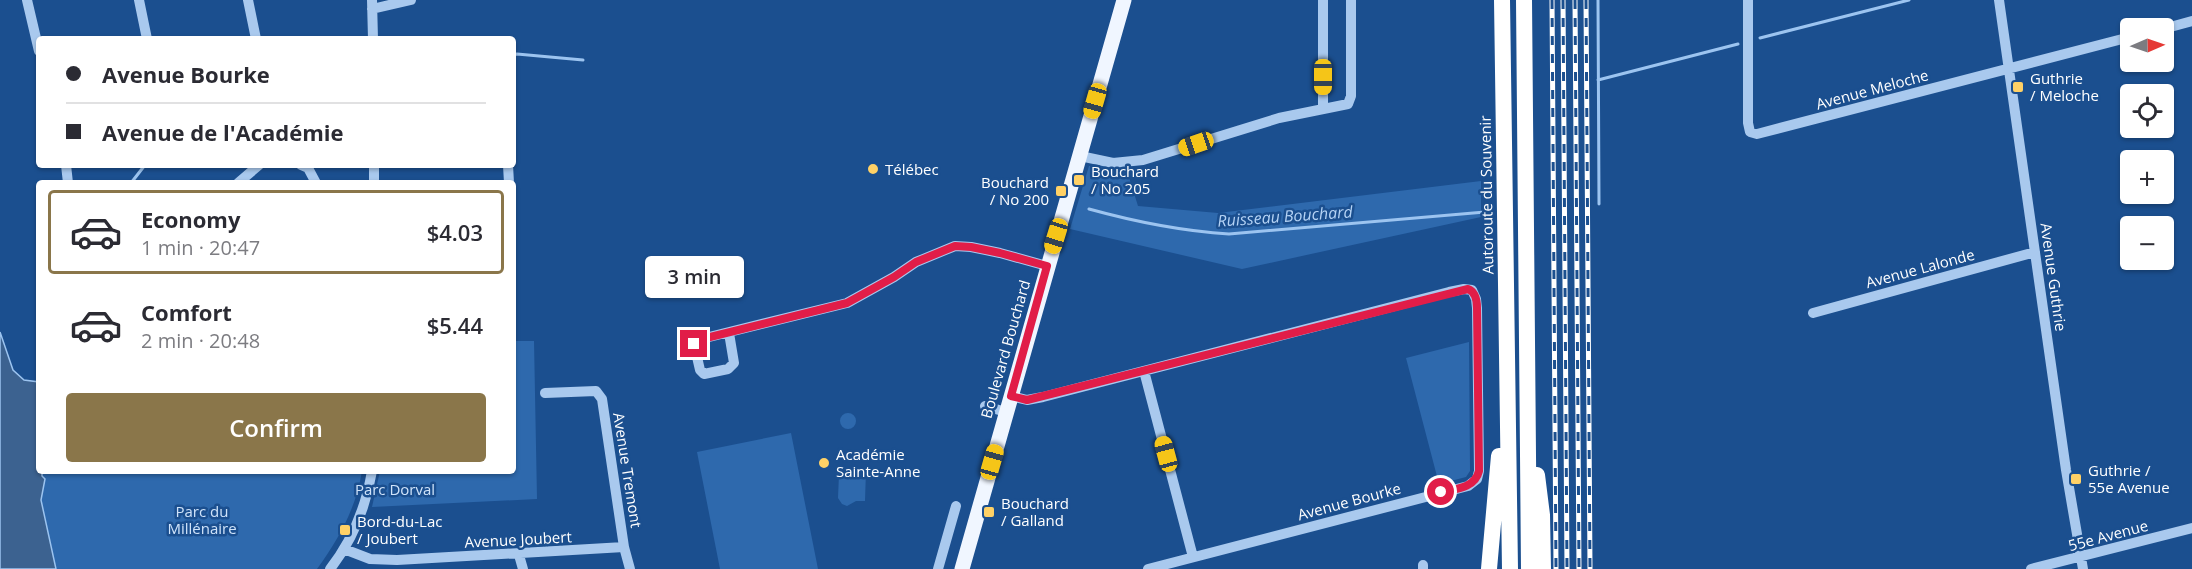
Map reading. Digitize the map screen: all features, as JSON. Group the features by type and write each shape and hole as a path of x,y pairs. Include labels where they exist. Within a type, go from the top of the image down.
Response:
{"highway":[{"name":"Autoroute du Souvenir","path":"1502,0 1510,569"},
{"path":"1524,0 1529,569"},
{"path":"1527,387 1542,515 1543,569"},
{"path":"1489,569 1493,507 1506,398"}],"main road":[{"name":"Boulevard Bouchard","path":"962,569 1124,0"}],"street":[{"path":"27,0 36,38"},
{"path":"139,0 146,36"},
{"path":"248,0 255,36"},
{"path":"373,36 372,4 411,0"},
{"path":"1323,0 1323,108"},
{"path":"1080,156 1113,163 1143,160 1279,118 1323,108 1344,106 1351,99 1351,0"},
{"name":"Avenue Meloche","path":"1748,0 1748,123 1749,132 1757,134 2120,40"},
{"name":"Avenue Guthrie","path":"1999,0 2066,470 2083,569"},
{"path":"2174,26 2192,21"},
{"path":"242,180 256,168"},
{"path":"729,333 734,363 728,369 704,374 700,370 694,344 698,340 847,303 916,262 955,246 1000,253 1047,266"},
{"name":"Avenue Lalonde","path":"1813,313 2036,252"},
{"name":"Avenue Bourke","path":"1144,371 1449,292 1472,290 1476,299 1479,471 1474,482 1468,486 1148,569"},
{"path":"1011,396 1027,400 1034,399 1144,371 1193,557"},
{"name":"Avenue Tremont","path":"545,393 587,390 596,391 602,399 624,547 630,569"},
{"path":"985,406 1006,412"},
{"path":"330,569 344,549 359,518 371,474"},
{"path":"938,569 956,506"},
{"name":"55e Avenue","path":"2031,569 2192,528"},
{"name":"Avenue Joubert","path":"344,549 356,555 384,560 519,555 624,547"},
{"path":"519,555 523,569"}],"green space":[{"path":"1089,166 1126,168 1138,206 1218,213 1481,181 1481,217 1242,269 1070,229"},
{"name":"Parc Dorval","path":"516,341 534,341 537,499 372,507 379,474 516,474"},
{"path":"1469,342 1470,471 1466,477 1439,484 1406,358"},
{"path":"848,413 854,415 856,421 854,427 848,429 842,427 840,421 842,415"},
{"path":"791,433 818,569 720,569 697,452"},
{"path":"866,470 865,501 856,501 847,506 842,504 838,498 839,474"},
{"name":"Parc du Millénaire","path":"42,474 361,474 356,498 346,523 317,569 56,569 41,500 45,479"}],"shaded area":[{"path":"0,332 13,370 24,380 36,382 36,474 42,474 45,479 41,500 56,569 0,569"}],"waterway":[{"name":"Ruisseau Bouchard","path":"1598,0 1599,204"},
{"path":"1760,38 1909,0"},
{"path":"1598,80 1738,44"},
{"name":"Ruisseau Bouchard","path":"516,54 583,60"},
{"name":"Ruisseau Bouchard","path":"133,180 143,168"},
{"name":"Ruisseau Bouchard","path":"1089,209 1159,225 1229,234 1485,212"}],"railway":[{"path":"1552,0 1556,569"},
{"path":"1563,0 1567,569"},
{"path":"1575,0 1579,569"},
{"path":"1586,0 1590,569"}],"place":[{"name":"Guthrie / Meloche","path":"2018,87"},
{"name":"Télébec","path":"873,169"},
{"name":"Bouchard / No 205","path":"1079,180"},
{"name":"Bouchard / No 200","path":"1061,191"},
{"name":"Académie Sainte-Anne","path":"824,463"},
{"name":"Guthrie / 55e Avenue","path":"2076,479"},
{"name":"Bouchard / Galland","path":"989,512"},
{"name":"Bord-du-Lac / Joubert","path":"345,530"}],"route":[{"path":"694,344 698,340 847,303 916,262 940,251 955,246 971,247 1047,266 1011,396 1027,400 1468,289 1472,290 1475,295 1477,308 1479,471 1477,479 1472,484 1441,492"}]}
